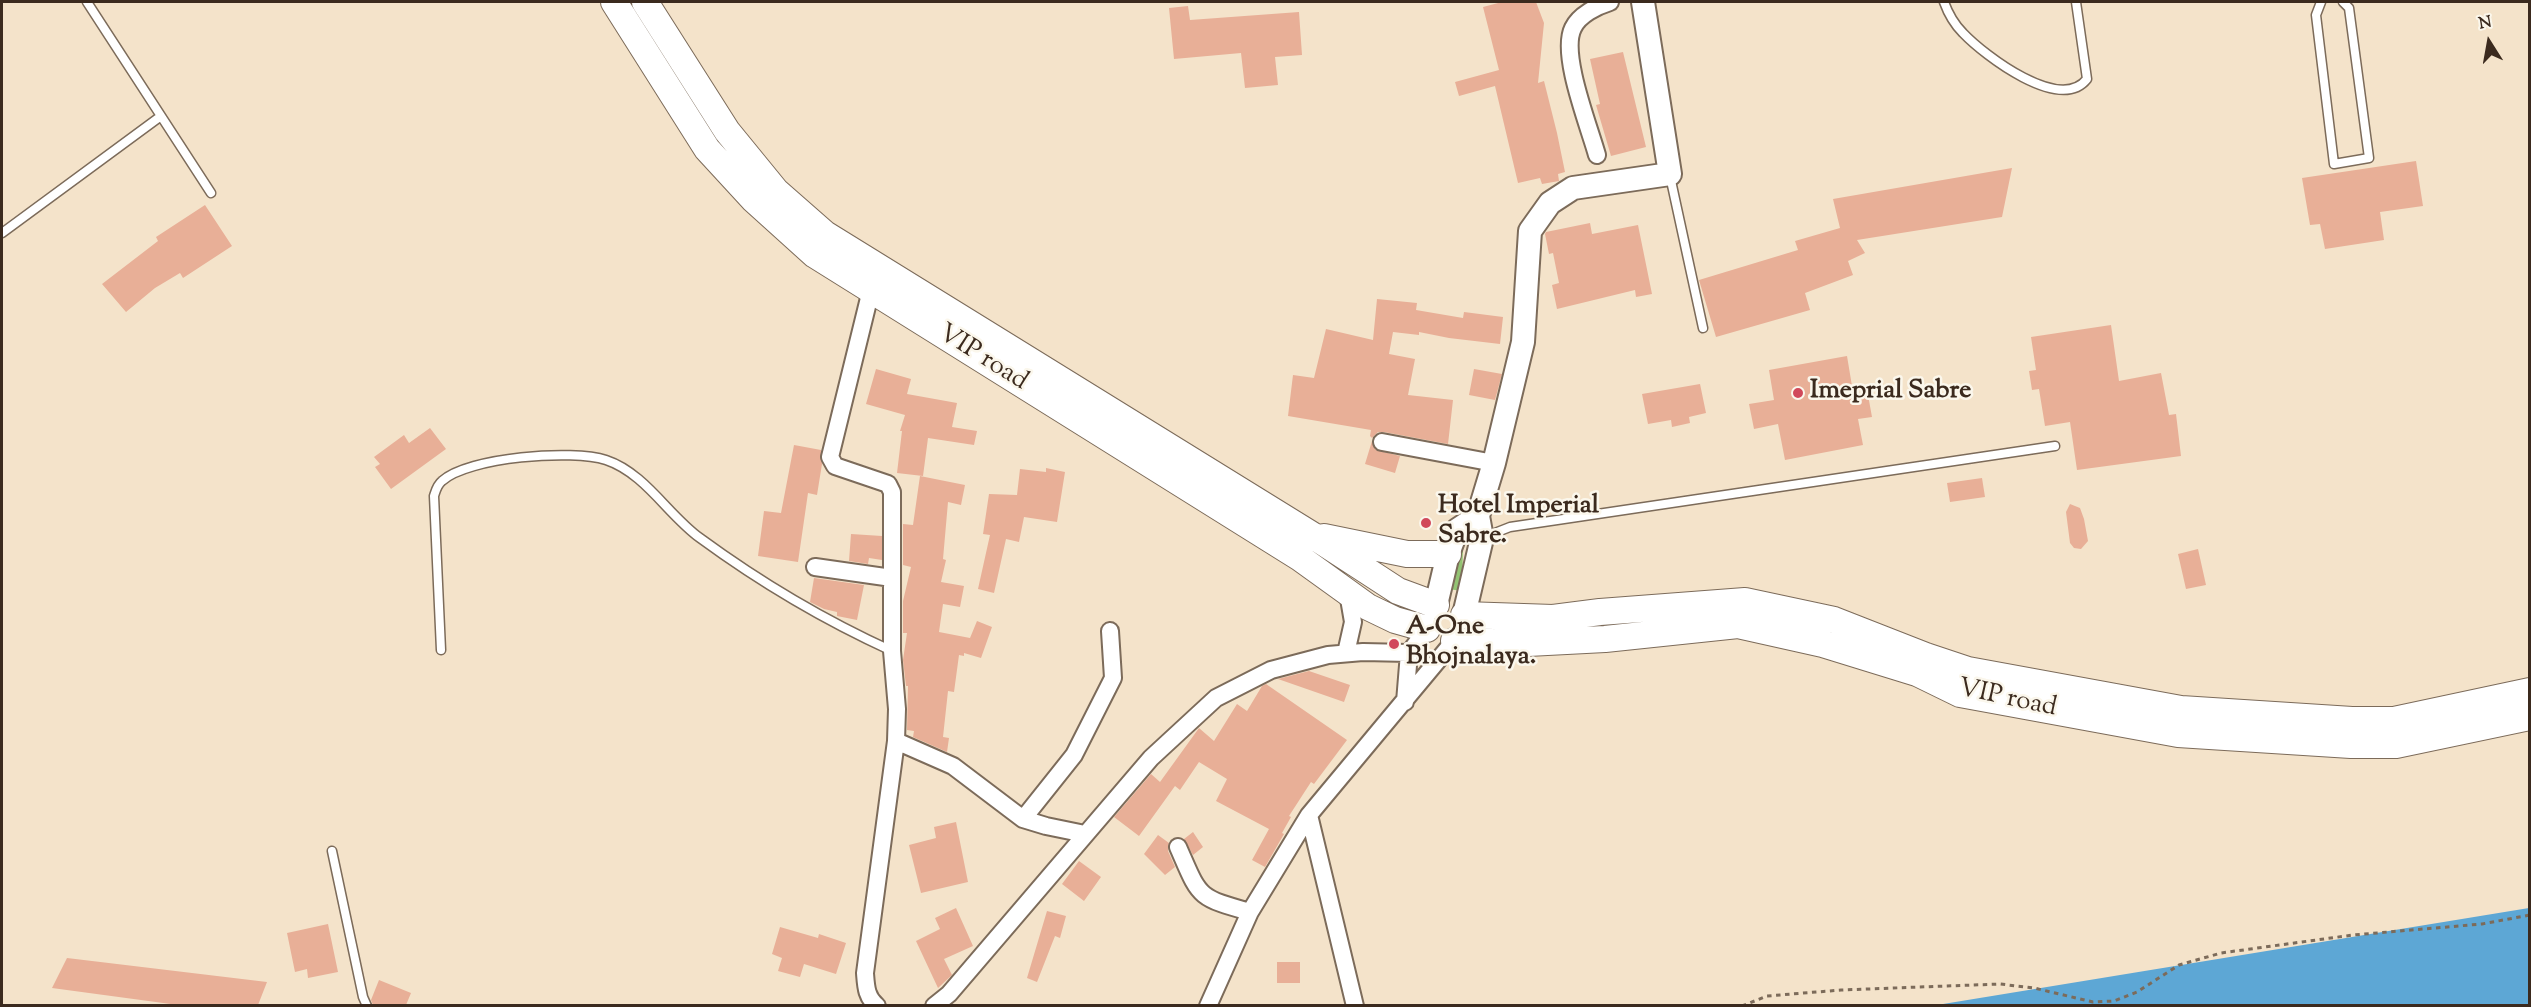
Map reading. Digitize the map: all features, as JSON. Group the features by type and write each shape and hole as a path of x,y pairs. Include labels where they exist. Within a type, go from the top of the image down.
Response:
{"main road":[{"name":"VIP road","path":"614,2 707,149 753,199 815,255 1300,558 1377,612 1432,617"},
{"name":"VIP road","path":"645,2 727,131 776,191 825,234 1312,535 1398,591 1432,617"},
{"path":"1312,535 1407,554 1448,554"},
{"name":"VIP road","path":"1464,615 1553,618 1600,612 1745,601 1834,620 1968,670 2181,709 2352,720 2394,720 2529,692"},
{"path":"1449,603 1464,615 1466,625 1464,631 1454,641 1441,642 1430,635 1432,617 1449,603"},
{"name":"VIP road","path":"1454,641 1527,643 1605,639 1738,625 1823,644 1917,673 1960,694 2178,734 2351,745 2396,745 2529,717"}],"street":[{"path":"1597,155 1568,47 1573,27 1585,15 1610,2"},
{"path":"1464,615 1480,527 1523,342 1530,231 1550,203 1573,188 1670,174 1643,2"},
{"path":"871,290 830,457 835,466 891,487 892,651 897,709 896,741 865,973 866,989 871,1001 877,1005"},
{"path":"1382,442 1494,463"},
{"path":"1405,702 1409,653 1432,617 1448,554 1457,530 1480,527"},
{"path":"815,567 892,578"},
{"path":"1346,653 1353,622 1348,593"},
{"path":"1023,819 1074,755 1113,678 1110,631"},
{"path":"1208,1005 1250,912 1309,815 1454,641"},
{"path":"934,1005 949,994 1151,758 1216,698 1271,670 1328,655 1409,653"},
{"path":"896,741 953,766 1023,819 1085,834"},
{"path":"1309,815 1355,1005"},
{"path":"1178,847 1194,884 1203,896 1250,912"}],"lane":[{"path":"87,2 211,193"},
{"path":"1944,2 1948,13 1963,33 1998,63 2038,84 2060,92 2082,85 2087,79 2076,2"},
{"path":"2321,2 2316,15 2334,164 2369,158 2349,8 2343,2"},
{"path":"2,233 161,116"},
{"path":"1670,174 1703,328"},
{"path":"1480,527 1510,527 2055,446"},
{"path":"441,650 434,496 437,487 444,479 461,470 489,462 552,455 606,460 624,470 642,483 699,538 803,606 841,628 892,651"},
{"path":"332,850 363,997 367,1005"}],"path":[{"path":"1742,1005 1767,996 1778,995 1841,990 2000,984 2034,988 2093,1002 2114,1001 2137,992 2180,965 2221,953 2353,935 2482,924 2529,915"}],"green space":[{"path":"1463,545 1462,591 1434,587"}],"water":[{"path":"2529,908 2529,1005 1937,1005"}],"building":[{"path":"1502,2 1536,2 1544,23 1538,83 1544,81 1557,133 1565,172 1558,174 1559,181 1542,184 1540,178 1518,183 1495,86 1459,96 1455,82 1499,70 1483,7"},
{"path":"1188,6 1190,20 1299,12 1302,55 1275,57 1278,85 1245,88 1241,53 1174,59 1169,8"},
{"path":"1623,52 1646,147 1611,156 1596,105 1600,104 1590,59"},
{"path":"2416,161 2423,206 2380,212 2384,240 2325,249 2320,224 2310,225 2302,178"},
{"path":"2012,168 2002,217 1857,240 1865,253 1848,261 1853,275 1805,293 1810,310 1716,337 1699,280 1798,250 1795,241 1840,228 1833,199"},
{"path":"205,205 232,246 183,278 180,273 155,288 126,312 102,284 158,241 156,237"},
{"path":"1590,223 1592,234 1638,225 1652,294 1636,297 1635,290 1557,309 1552,285 1559,283 1553,253 1549,254 1545,234"},
{"path":"1377,299 1417,303 1416,310 1463,318 1464,312 1503,317 1500,344 1419,332 1419,335 1393,332 1389,354 1415,359 1408,395 1453,400 1448,444 1384,432 1378,432 1372,438 1371,430 1288,416 1293,375 1314,378 1326,329 1373,340"},
{"path":"2111,325 2119,381 2161,373 2169,415 2176,414 2181,456 2077,470 2070,422 2045,426 2039,389 2032,390 2029,371 2036,370 2031,337"},
{"path":"1847,356 1854,398 1868,395 1872,417 1858,419 1863,445 1785,460 1778,424 1754,429 1749,404 1774,400 1769,370"},
{"path":"876,369 911,379 907,394 957,403 952,427 977,431 974,445 928,438 923,476 897,473 902,431 900,431 905,415 866,404"},
{"path":"1474,369 1502,374 1495,400 1469,395"},
{"path":"1700,384 1706,413 1689,417 1690,423 1672,427 1671,420 1648,424 1642,394"},
{"path":"430,428 446,449 391,489 375,467 380,464 374,457 404,435 409,443"},
{"path":"1372,441 1376,450 1400,456 1395,473 1365,464"},
{"path":"794,445 821,450 822,464 817,495 808,493 798,562 758,556 764,511 781,513"},
{"path":"1046,468 1065,472 1057,522 1024,517 1019,542 1006,539 994,593 978,589 990,535 983,534 989,494 1017,495 1020,469 1046,472"},
{"path":"920,476 965,485 961,505 948,502 943,559 946,560 941,582 964,586 960,607 943,604 939,632 970,638 977,621 992,627 981,658 964,653 964,656 959,655 954,692 948,691 943,737 949,738 947,752 913,737 914,731 907,730 908,686 906,686 903,660 907,633 903,633 903,601 911,567 903,565 903,524 913,525"},
{"path":"1982,478 1985,497 1950,502 1947,483"},
{"path":"2070,504 2080,508 2084,519 2088,541 2081,549 2074,548 2070,543 2066,512"},
{"path":"851,534 882,536 882,560 869,558 868,564 849,561"},
{"path":"2198,549 2206,585 2186,589 2178,554"},
{"path":"814,578 864,585 857,620 837,616 837,612 810,602"},
{"path":"1309,671 1350,685 1344,702 1278,679"},
{"path":"1266,684 1347,740 1314,784 1311,782 1289,816 1291,817 1282,833 1284,834 1265,867 1252,860 1269,829 1216,801 1227,779 1199,762 1180,790 1175,786 1139,836 1114,817 1151,774 1160,782 1199,728 1214,741 1237,704 1247,711 1262,686"},
{"path":"956,822 968,882 921,893 909,845 936,838 934,827"},
{"path":"1193,832 1203,847 1193,855 1184,839"},
{"path":"1158,835 1169,843 1168,851 1175,867 1165,875 1144,854"},
{"path":"1079,861 1101,877 1084,901 1062,884"},
{"path":"956,908 973,946 944,959 952,975 938,988 916,941 940,929 935,918"},
{"path":"1047,911 1066,916 1060,938 1055,936 1037,982 1027,978"},
{"path":"328,924 338,972 308,978 307,969 295,972 287,933"},
{"path":"780,927 818,938 819,934 846,943 836,974 804,964 800,977 778,971 782,958 772,954"},
{"path":"67,958 267,982 258,1005 178,1005 52,988"},
{"path":"1277,962 1300,962 1300,983 1277,983"},
{"path":"379,980 411,993 406,1005 373,1005 371,1000"}],"place":[{"name":"Imeprial Sabre","path":"1798,393"},
{"name":"Hotel Imperial Sabre.","path":"1426,523"},
{"name":"A-One Bhojnalaya.","path":"1394,644"}]}
